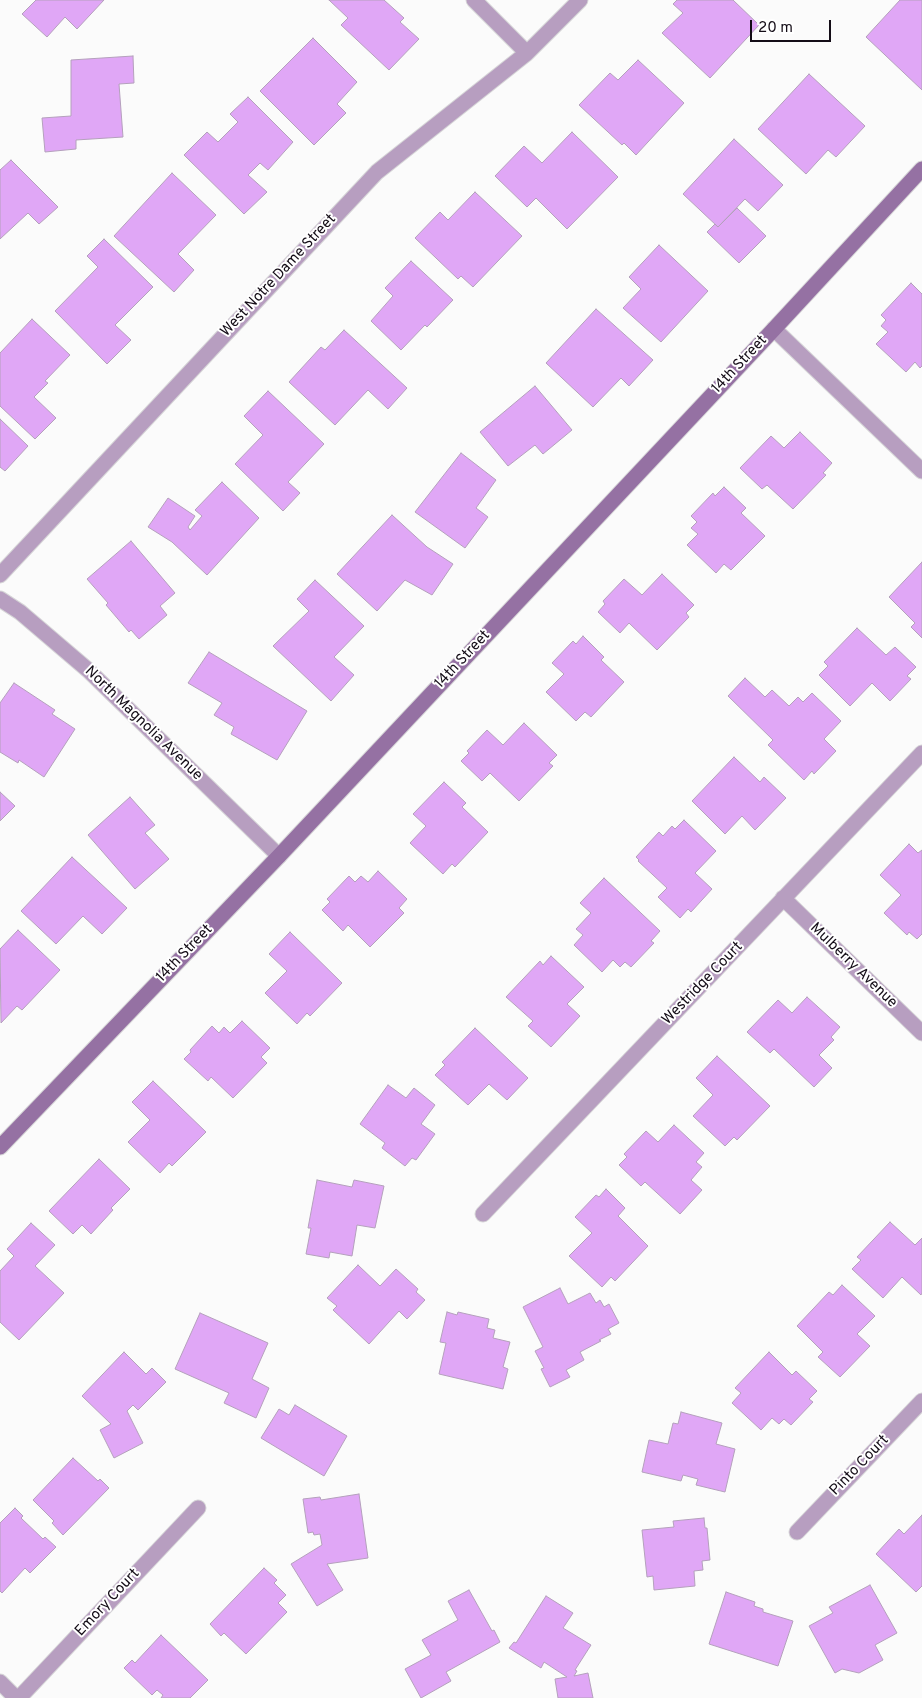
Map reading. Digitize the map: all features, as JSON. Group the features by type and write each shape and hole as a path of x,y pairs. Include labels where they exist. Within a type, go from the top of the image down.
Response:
{"street":[{"path":"474,0 527,54"},
{"name":"West Notre Dame Street","path":"0,575 377,172 527,54 580,0"},
{"name":"14th Street","path":"0,1147 279,856 922,169"},
{"path":"774,329 922,471"},
{"name":"North Magnolia Avenue","path":"0,600 20,612 88,670 279,856"},
{"name":"Westridge Court","path":"483,1214 922,753"},
{"name":"Mulberry Avenue","path":"783,898 922,1033"},
{"name":"Pinto Court","path":"797,1532 922,1401"},
{"name":"Emory Court","path":"17,1698 198,1508"},
{"path":"0,1682 17,1698"}],"building":[{"path":"36,0 104,0 77,29 65,17 47,37 22,14"},
{"path":"329,0 384,0 404,18 400,22 419,39 389,70 341,25 348,18"},
{"path":"677,0 733,0 759,25 710,78 662,33 683,13 673,4"},
{"path":"900,0 922,0 922,90 866,37"},
{"path":"313,38 357,82 337,104 346,113 314,145 260,91"},
{"path":"133,56 134,83 119,84 123,137 76,140 76,149 45,152 42,118 71,116 71,60"},
{"path":"638,60 684,103 636,155 624,143 622,145 579,105 610,73 618,80"},
{"path":"809,74 865,126 836,157 828,150 806,174 758,129"},
{"path":"248,97 293,142 268,170 260,163 248,175 267,192 244,214 184,155 207,132 218,142 238,122 230,114"},
{"path":"572,132 618,177 567,229 536,198 527,207 495,176 524,146 542,163"},
{"path":"734,139 783,185 758,211 745,199 718,227 683,194"},
{"path":"11,160 58,207 39,224 28,213 0,239 0,170"},
{"path":"172,173 216,215 178,254 194,270 174,292 114,236"},
{"path":"475,192 522,236 473,287 461,276 458,279 415,238 440,212 448,220"},
{"path":"737,208 766,236 739,263 707,232 715,224 718,227"},
{"path":"104,239 153,287 115,325 131,340 107,364 55,311 98,267 87,256"},
{"path":"659,245 708,291 661,342 623,308 641,289 629,277"},
{"path":"411,261 453,300 401,350 371,321 393,296 385,288"},
{"path":"911,283 922,294 922,366 920,368 915,362 906,372 876,344 888,332 881,326 886,320 881,315"},
{"path":"596,309 653,360 629,386 621,378 593,407 546,363"},
{"path":"32,319 70,355 45,381 48,383 34,397 56,418 35,439 0,406 0,353"},
{"path":"344,330 407,388 388,409 368,390 335,425 289,382 321,347 325,350"},
{"path":"535,386 572,430 543,454 535,445 508,466 480,432"},
{"path":"268,391 324,444 288,482 300,493 283,511 235,464 263,435 244,416"},
{"path":"0,419 28,446 5,471 0,467"},
{"path":"800,432 832,463 823,473 826,475 793,509 767,485 762,489 740,468 771,436 784,448"},
{"path":"461,453 496,480 476,508 488,517 465,548 415,512"},
{"path":"222,482 259,518 207,575 172,542 148,527 168,498 195,516 188,527 190,530 202,516 195,510"},
{"path":"724,487 746,508 741,513 765,536 731,570 724,564 716,573 687,545 698,534 691,528 697,522 691,516 713,493 715,496"},
{"path":"392,515 427,547 453,564 432,595 405,580 377,611 337,574"},
{"path":"131,541 175,593 160,606 167,615 139,639 131,630 129,632 106,605 108,603 87,579"},
{"path":"922,562 922,638 911,627 915,623 889,597"},
{"path":"662,574 694,605 686,613 689,617 657,650 629,623 620,633 598,612 605,604 603,601 624,579 642,595"},
{"path":"315,580 364,626 334,657 354,675 331,701 273,646 309,611 297,599"},
{"path":"857,628 886,655 895,647 916,667 907,676 911,679 890,701 872,683 850,706 819,675 828,666 824,662"},
{"path":"583,636 604,657 601,660 624,682 591,717 585,712 576,721 546,692 564,674 552,663 573,641 576,644"},
{"path":"209,652 307,711 277,760 231,734 234,727 214,715 222,703 188,683"},
{"path":"745,678 765,697 772,690 789,706 798,697 803,702 812,693 841,721 824,739 836,751 814,774 812,771 804,780 768,745 773,740 728,696"},
{"path":"14,683 55,710 52,714 75,729 44,777 19,760 18,763 0,752 0,703"},
{"path":"524,723 557,755 549,763 553,766 519,801 490,773 482,781 461,761 469,753 467,751 487,730 503,745"},
{"path":"734,757 760,782 764,777 786,798 755,830 742,816 725,834 692,801"},
{"path":"444,782 466,803 462,807 488,832 455,867 452,864 443,874 410,843 426,826 413,814"},
{"path":"0,792 15,806 0,821"},
{"path":"130,797 155,825 145,833 169,859 135,889 88,835"},
{"path":"684,820 716,851 695,873 712,889 691,912 688,909 680,918 658,897 667,888 636,857 659,832 663,836 672,826 675,829"},
{"path":"909,844 918,853 922,850 922,934 917,939 909,932 907,935 884,913 901,895 880,875"},
{"path":"72,857 127,908 102,934 83,916 56,944 21,911"},
{"path":"378,871 407,899 399,908 404,913 370,947 348,925 343,931 322,910 330,902 327,899 349,876 355,882 361,876 368,882"},
{"path":"604,878 660,931 651,941 654,943 631,967 625,962 620,967 613,960 602,972 574,945 583,935 576,929 591,913 580,903"},
{"path":"18,930 60,970 22,1010 17,1006 1,1023 0,949"},
{"path":"290,932 342,983 310,1016 307,1013 297,1024 265,993 287,971 269,954"},
{"path":"551,956 584,987 567,1004 580,1016 551,1047 528,1026 533,1021 506,997 540,961 543,965"},
{"path":"807,997 840,1027 831,1037 834,1040 819,1055 832,1068 814,1087 774,1049 770,1053 747,1032 778,1000 792,1013"},
{"path":"242,1021 270,1048 261,1057 267,1063 233,1098 211,1077 208,1081 184,1059 212,1026 219,1033 224,1027 230,1033"},
{"path":"475,1028 528,1078 507,1100 489,1084 468,1105 435,1075 445,1065 442,1062"},
{"path":"717,1056 770,1106 737,1140 734,1137 725,1146 693,1116 713,1095 696,1078"},
{"path":"153,1081 206,1132 172,1166 169,1163 160,1173 128,1142 150,1120 132,1102"},
{"path":"388,1085 406,1098 414,1088 435,1105 421,1124 435,1134 416,1160 412,1158 405,1166 382,1148 385,1143 360,1124"},
{"path":"674,1125 704,1153 696,1162 702,1167 691,1180 702,1190 680,1214 645,1182 641,1186 619,1165 627,1157 624,1154 646,1131 658,1142"},
{"path":"99,1159 130,1189 111,1208 113,1210 91,1234 82,1225 73,1234 49,1211"},
{"path":"317,1180 352,1187 354,1180 384,1186 375,1228 357,1225 352,1256 330,1252 329,1258 306,1254 311,1228 308,1228"},
{"path":"606,1189 625,1208 618,1216 648,1246 615,1281 611,1277 602,1287 569,1256 592,1233 575,1217 596,1195 599,1197"},
{"path":"890,1222 915,1245 922,1238 921,1295 902,1277 883,1298 852,1269 861,1260 857,1257"},
{"path":"31,1223 55,1245 35,1266 64,1293 19,1340 0,1322 0,1271 14,1256 7,1249"},
{"path":"358,1265 380,1286 396,1269 418,1289 416,1292 425,1300 407,1319 399,1311 369,1344 333,1310 337,1306 327,1298"},
{"path":"842,1285 875,1316 857,1334 870,1346 840,1377 818,1357 823,1352 797,1326 829,1292 833,1295"},
{"path":"560,1288 568,1304 590,1293 596,1303 600,1300 604,1307 609,1304 619,1323 608,1329 611,1334 580,1352 584,1360 566,1370 570,1377 550,1387 541,1369 544,1368 535,1351 543,1347 523,1307"},
{"path":"447,1312 457,1315 458,1312 489,1319 487,1328 495,1330 493,1338 510,1342 503,1367 508,1369 503,1389 439,1374 446,1343 440,1342"},
{"path":"200,1313 268,1343 252,1379 269,1388 256,1418 224,1403 229,1393 175,1369"},
{"path":"124,1352 146,1374 152,1368 166,1382 138,1410 133,1405 127,1411 143,1443 114,1458 100,1430 111,1424 82,1396"},
{"path":"769,1352 792,1375 796,1371 817,1391 809,1399 813,1402 791,1425 784,1419 779,1424 772,1418 761,1430 732,1403 741,1393 735,1388"},
{"path":"295,1405 347,1436 324,1476 261,1438 279,1409 289,1415"},
{"path":"681,1412 722,1423 716,1444 735,1449 725,1492 696,1485 698,1479 683,1475 681,1481 642,1472 649,1440 668,1444 673,1423 678,1424"},
{"path":"73,1458 98,1481 100,1479 109,1488 63,1535 52,1523 54,1521 33,1500"},
{"path":"359,1494 368,1558 327,1564 343,1590 317,1606 291,1564 322,1545 320,1534 308,1533 303,1499 320,1497 321,1500"},
{"path":"15,1508 23,1516 21,1518 43,1539 45,1537 56,1547 30,1573 25,1568 2,1593 0,1591 0,1523"},
{"path":"922,1515 922,1586 916,1592 876,1554 899,1529 904,1534"},
{"path":"704,1518 705,1528 707,1528 710,1560 702,1561 703,1570 694,1571 695,1586 654,1590 653,1576 647,1577 642,1530 674,1527 673,1521"},
{"path":"264,1568 277,1580 274,1583 286,1595 278,1603 287,1612 246,1654 224,1633 221,1636 210,1624"},
{"path":"870,1585 897,1633 875,1645 883,1660 859,1673 842,1669 835,1673 809,1626 833,1613 829,1607"},
{"path":"469,1590 500,1642 446,1672 451,1681 421,1698 405,1669 431,1655 422,1640 458,1620 448,1601"},
{"path":"726,1592 755,1602 754,1606 763,1609 763,1612 793,1621 778,1666 709,1644"},
{"path":"546,1596 573,1613 563,1628 591,1645 575,1670 577,1671 574,1676 588,1673 593,1698 558,1698 555,1679 567,1677 544,1662 541,1668 509,1648 514,1642 516,1643"},
{"path":"161,1635 208,1680 190,1698 161,1698 163,1695 157,1690 152,1695 124,1668 132,1660 135,1663"}]}
